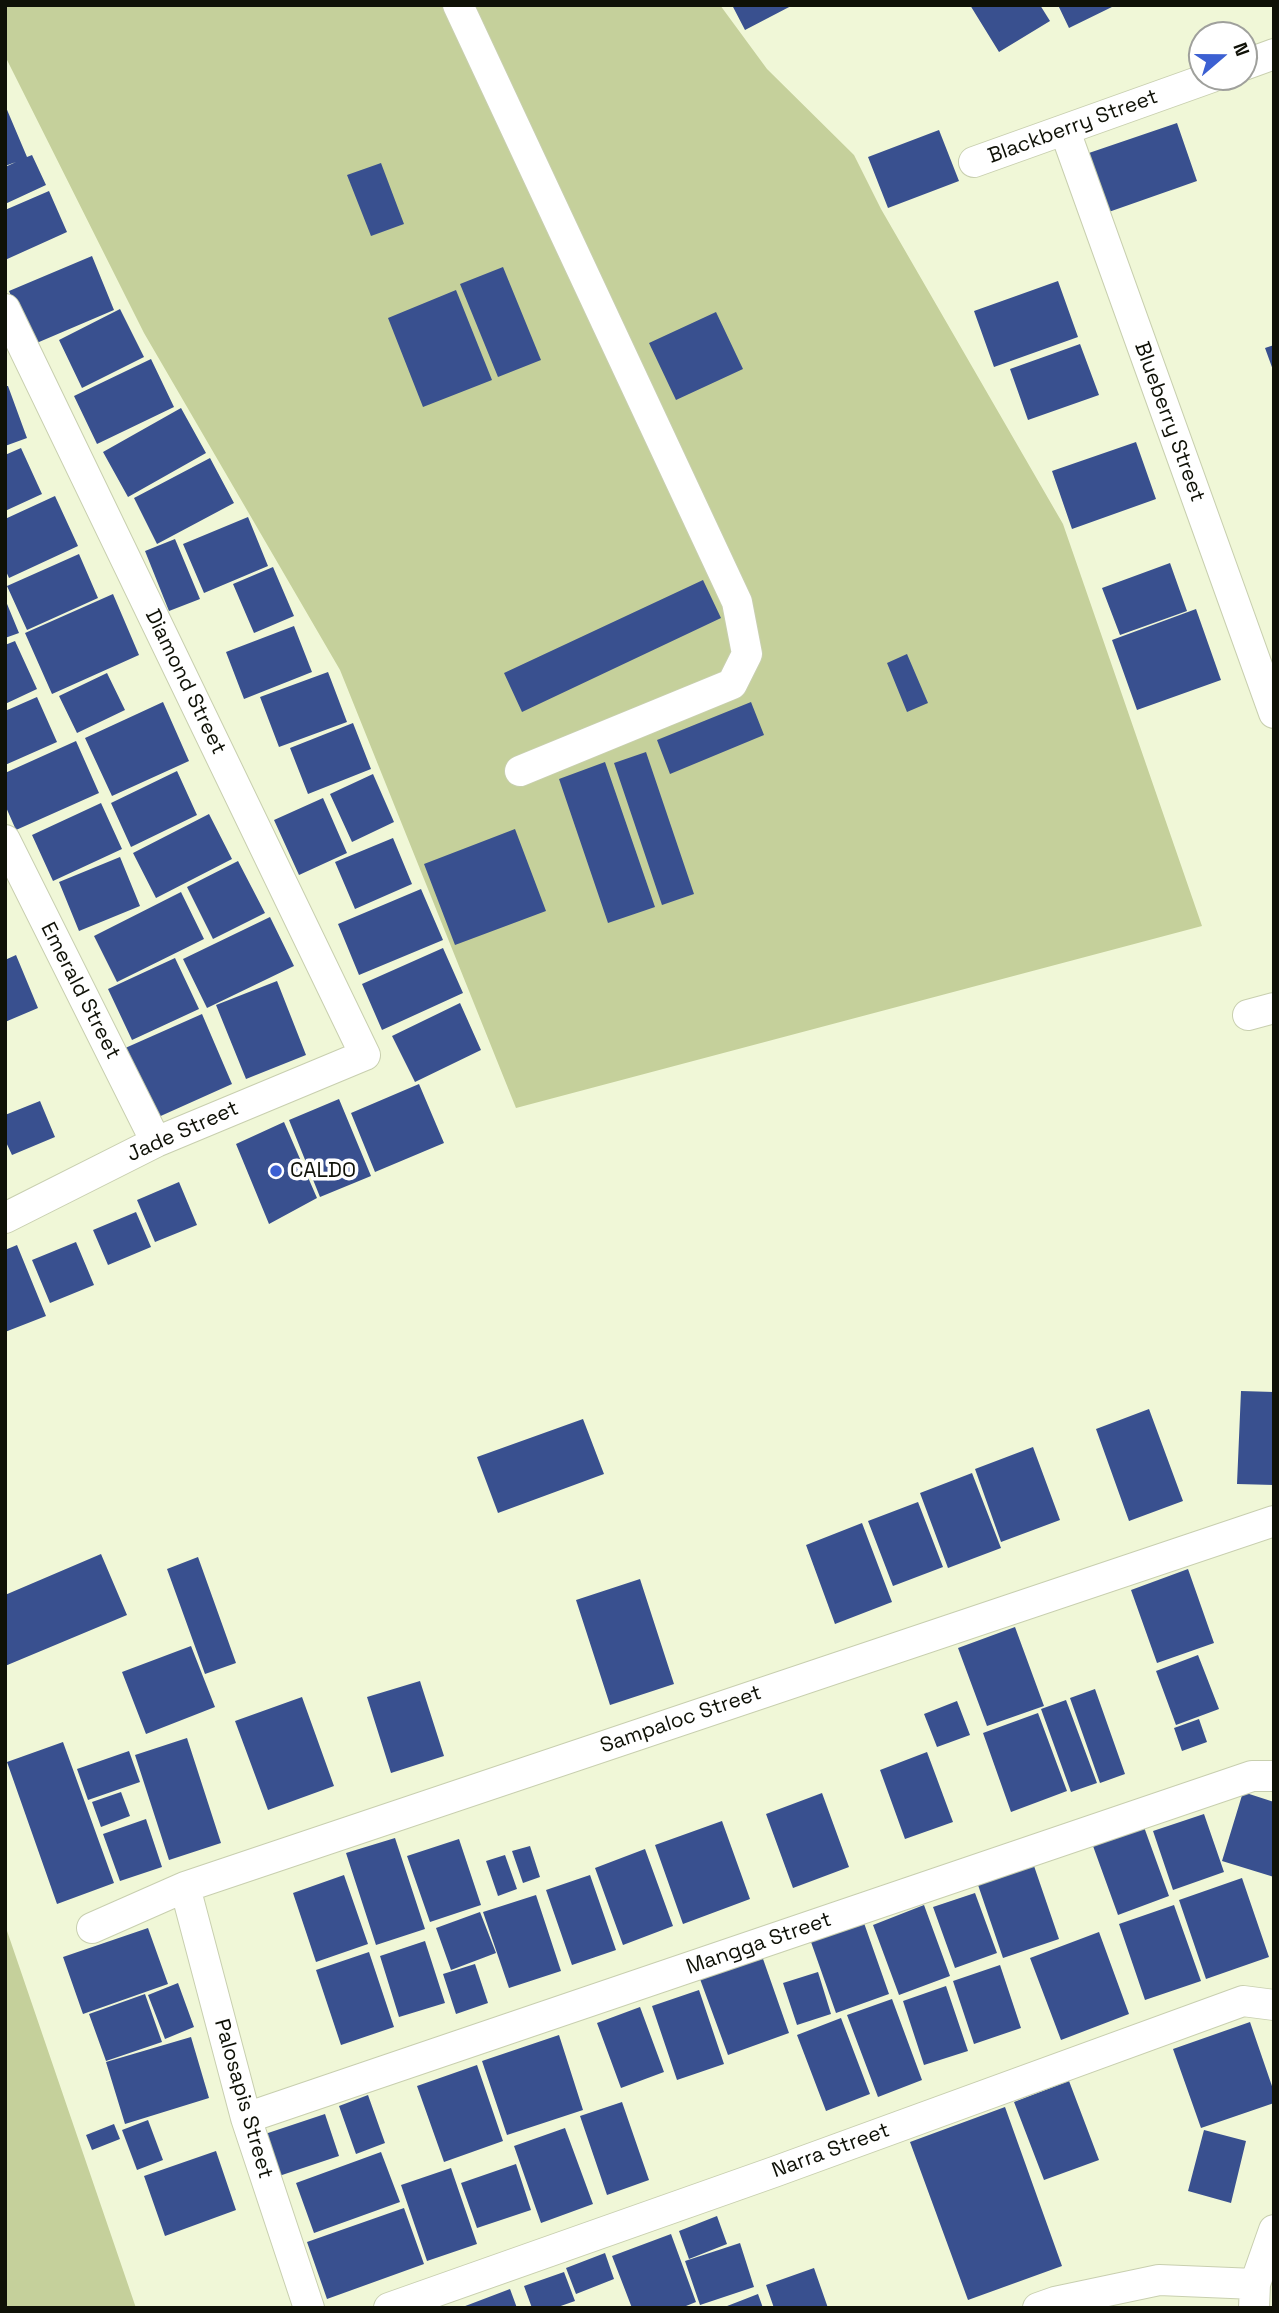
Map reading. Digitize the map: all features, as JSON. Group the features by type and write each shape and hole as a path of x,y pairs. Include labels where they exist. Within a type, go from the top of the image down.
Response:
{"street":[{"path":"458,5 737,602 747,654 732,684 520,771"},
{"name":"Blackberry Street","path":"974,162 1188,86"},
{"name":"Blueberry Street","path":"1065,131 1274,713"},
{"name":"Diamond Street","path":"5,310 365,1055"},
{"name":"Emerald Street","path":"5,840 156,1142"},
{"name":"Jade Street","path":"5,1218 156,1142 365,1055"},
{"name":"Sampaloc Street","path":"92,1928 185,1887 1274,1521"},
{"name":"Mangga Street","path":"246,2118 1252,1776 1274,1776"},
{"name":"Palosapis Street","path":"185,1887 246,2118 309,2308"},
{"name":"Narra Street","path":"389,2308 774,2172 1243,2001 1274,2005"},
{"path":"1038,2308 1159,2280 1255,2296 1274,2230"}],"green space":[{"path":"5,5 720,5 767,69 854,155 881,209 1063,524 1202,926 516,1108 340,670 144,333 5,56"},
{"path":"5,1925 136,2308 5,2308"}],"building":[{"path":"732,5 793,5 745,30"},
{"path":"970,5 1040,5 1050,21 999,52"},
{"path":"1058,5 1116,5 1069,28"},
{"path":"5,105 27,157 32,155 46,185 5,204 5,167 16,162 5,166"},
{"path":"1177,123 1197,181 1103,214 1083,155"},
{"path":"939,130 959,181 888,208 868,157"},
{"path":"381,163 404,224 371,236 347,175"},
{"path":"49,191 67,232 5,260 5,210"},
{"path":"92,256 114,310 32,345 9,291"},
{"path":"503,267 541,360 498,377 460,284"},
{"path":"1058,281 1078,337 994,367 974,311"},
{"path":"456,290 492,380 423,407 388,318"},
{"path":"120,309 144,357 82,388 59,340"},
{"path":"716,312 743,369 676,400 649,343"},
{"path":"1080,344 1099,395 1028,420 1010,369"},
{"path":"1274,345 1274,370 1273,370 1265,348"},
{"path":"151,359 174,407 97,444 74,396"},
{"path":"5,386 8,386 27,438 5,446"},
{"path":"181,408 206,453 128,497 103,452"},
{"path":"1136,442 1156,499 1072,529 1052,471"},
{"path":"21,448 42,494 5,511 5,455"},
{"path":"210,458 234,503 157,544 134,498"},
{"path":"55,496 78,546 9,578 5,569 5,519"},
{"path":"248,517 268,566 204,593 183,544"},
{"path":"175,539 200,599 169,611 145,551"},
{"path":"79,554 98,598 27,630 7,586"},
{"path":"1170,563 1187,611 1120,635 1102,588"},
{"path":"273,567 294,616 254,633 233,584"},
{"path":"703,580 721,618 522,712 504,673"},
{"path":"113,594 139,655 52,694 25,633"},
{"path":"5,599 19,633 5,638"},
{"path":"1196,609 1221,680 1137,710 1112,640"},
{"path":"294,626 312,672 244,699 226,652"},
{"path":"15,641 37,689 5,704 5,645"},
{"path":"907,654 928,703 907,712 887,663"},
{"path":"328,672 347,722 279,747 260,697"},
{"path":"107,673 125,710 77,733 59,696"},
{"path":"37,697 57,742 5,765 5,711"},
{"path":"163,702 189,761 112,796 85,738"},
{"path":"751,702 764,735 670,774 657,740"},
{"path":"353,723 371,769 308,794 290,748"},
{"path":"76,741 99,793 16,830 5,805 5,773"},
{"path":"646,752 694,894 662,905 614,763"},
{"path":"605,762 655,907 608,923 559,779"},
{"path":"177,771 197,815 131,847 111,803"},
{"path":"373,774 394,822 352,842 330,794"},
{"path":"323,798 347,853 299,875 274,820"},
{"path":"101,803 122,849 53,881 32,835"},
{"path":"209,814 232,859 156,898 133,853"},
{"path":"515,829 546,911 455,945 424,864"},
{"path":"393,838 412,884 355,909 335,862"},
{"path":"120,857 140,906 79,931 59,882"},
{"path":"238,861 265,913 213,939 187,887"},
{"path":"421,889 443,940 359,975 338,924"},
{"path":"181,892 204,939 117,982 94,936"},
{"path":"270,917 294,966 207,1008 183,959"},
{"path":"443,948 463,993 382,1030 362,984"},
{"path":"16,955 38,1008 5,1022 5,960"},
{"path":"175,958 199,1009 132,1040 108,989"},
{"path":"277,981 306,1055 246,1079 216,1005"},
{"path":"460,1003 481,1050 415,1082 392,1036"},
{"path":"202,1014 232,1084 154,1119 123,1049"},
{"path":"419,1084 444,1143 375,1172 351,1113"},
{"path":"339,1099 371,1176 320,1197 289,1120"},
{"path":"40,1101 55,1137 12,1155 5,1140 5,1115"},
{"name":"CALDO","path":"284,1122 317,1198 269,1224 236,1144"},
{"path":"179,1182 197,1225 155,1242 137,1200"},
{"path":"136,1212 151,1247 108,1265 93,1230"},
{"path":"76,1242 94,1285 50,1303 32,1260"},
{"path":"17,1245 46,1316 5,1332 5,1250"},
{"path":"1241,1391 1274,1392 1274,1485 1237,1484"},
{"path":"1149,1409 1183,1501 1129,1521 1096,1429"},
{"path":"583,1419 604,1474 498,1513 477,1457"},
{"path":"1033,1447 1060,1520 1001,1542 975,1469"},
{"path":"972,1473 1001,1548 948,1568 920,1493"},
{"path":"918,1502 943,1567 893,1586 868,1521"},
{"path":"862,1523 892,1602 835,1624 806,1545"},
{"path":"101,1554 127,1615 5,1666 5,1595"},
{"path":"198,1557 236,1663 205,1674 167,1569"},
{"path":"1188,1569 1214,1643 1157,1663 1131,1590"},
{"path":"640,1579 674,1684 610,1705 576,1600"},
{"path":"1015,1627 1044,1706 987,1726 958,1648"},
{"path":"191,1646 215,1707 146,1734 122,1672"},
{"path":"1198,1655 1219,1709 1176,1725 1156,1671"},
{"path":"420,1681 444,1756 391,1773 367,1697"},
{"path":"1095,1689 1125,1774 1100,1783 1070,1698"},
{"path":"302,1697 334,1786 268,1810 235,1721"},
{"path":"1066,1700 1097,1783 1071,1792 1041,1709"},
{"path":"957,1701 970,1735 937,1747 924,1714"},
{"path":"1038,1713 1067,1791 1011,1812 983,1733"},
{"path":"1199,1719 1207,1742 1182,1751 1174,1728"},
{"path":"187,1738 221,1843 169,1860 135,1755"},
{"path":"63,1742 114,1883 57,1904 7,1762"},
{"path":"129,1751 140,1782 88,1800 77,1769"},
{"path":"927,1752 953,1822 905,1839 880,1770"},
{"path":"121,1792 130,1816 101,1827 92,1802"},
{"path":"1243,1792 1274,1802 1274,1877 1222,1861"},
{"path":"822,1793 849,1867 793,1888 766,1814"},
{"path":"1204,1814 1224,1872 1173,1890 1153,1831"},
{"path":"146,1819 162,1867 120,1881 103,1834"},
{"path":"722,1821 750,1899 683,1924 655,1845"},
{"path":"1144,1827 1169,1896 1118,1915 1093,1846"},
{"path":"395,1838 425,1929 376,1945 346,1853"},
{"path":"459,1839 481,1905 430,1922 407,1856"},
{"path":"530,1846 540,1877 523,1883 512,1851"},
{"path":"645,1849 673,1926 623,1945 595,1868"},
{"path":"505,1855 517,1889 498,1896 486,1861"},
{"path":"1033,1863 1059,1939 1003,1958 977,1882"},
{"path":"344,1875 368,1944 316,1962 293,1893"},
{"path":"590,1875 616,1950 572,1965 546,1890"},
{"path":"1242,1878 1269,1957 1206,1979 1179,1900"},
{"path":"975,1893 997,1953 955,1968 933,1907"},
{"path":"536,1895 561,1971 509,1988 483,1912"},
{"path":"924,1905 950,1976 899,1995 873,1925"},
{"path":"1174,1905 1201,1981 1145,2000 1119,1924"},
{"path":"480,1912 496,1953 451,1970 436,1928"},
{"path":"864,1923 889,1994 836,2013 811,1942"},
{"path":"148,1928 168,1984 83,2014 63,1957"},
{"path":"1099,1932 1129,2014 1061,2040 1030,1958"},
{"path":"425,1941 445,2003 399,2017 380,1956"},
{"path":"369,1952 394,2027 341,2045 316,1970"},
{"path":"762,1956 789,2033 728,2055 700,1979"},
{"path":"475,1964 488,2003 456,2014 443,1974"},
{"path":"1000,1965 1021,2028 974,2044 953,1981"},
{"path":"818,1972 831,2014 797,2025 783,1983"},
{"path":"178,1983 194,2027 165,2039 148,1995"},
{"path":"946,1986 968,2051 924,2065 903,2001"},
{"path":"699,1990 724,2064 677,2080 652,2006"},
{"path":"145,1994 162,2042 106,2061 89,2014"},
{"path":"892,1999 922,2080 878,2097 847,2015"},
{"path":"640,2007 664,2072 621,2088 597,2023"},
{"path":"841,2018 870,2094 826,2111 797,2035"},
{"path":"1250,2022 1274,2092 1274,2103 1201,2128 1173,2049"},
{"path":"559,2035 583,2110 507,2135 482,2061"},
{"path":"191,2037 209,2098 125,2124 106,2062"},
{"path":"477,2065 503,2141 444,2162 417,2086"},
{"path":"1069,2081 1099,2160 1044,2180 1014,2102"},
{"path":"368,2095 385,2143 356,2154 339,2106"},
{"path":"622,2102 649,2180 607,2195 580,2116"},
{"path":"1005,2107 1062,2266 968,2300 910,2142"},
{"path":"325,2114 339,2156 279,2176 265,2134"},
{"path":"148,2120 163,2160 137,2170 122,2130"},
{"path":"114,2124 120,2139 92,2150 86,2135"},
{"path":"565,2128 593,2204 541,2223 514,2146"},
{"path":"1204,2130 1246,2141 1231,2203 1188,2191"},
{"path":"216,2151 236,2210 165,2236 144,2176"},
{"path":"381,2152 400,2202 314,2233 296,2183"},
{"path":"516,2164 531,2210 477,2228 461,2183"},
{"path":"451,2168 477,2244 427,2261 401,2185"},
{"path":"404,2208 424,2264 327,2299 307,2242"},
{"path":"717,2216 727,2244 689,2259 679,2231"},
{"path":"671,2234 696,2302 681,2308 632,2308 612,2256"},
{"path":"740,2243 754,2287 700,2305 685,2261"},
{"path":"605,2253 614,2279 576,2294 566,2268"},
{"path":"814,2268 828,2308 774,2308 766,2285"},
{"path":"564,2272 575,2301 555,2308 532,2308 524,2286"},
{"path":"510,2289 517,2308 460,2308"},
{"path":"758,2294 763,2308 722,2308"}],"place":[{"name":"CALDO","path":"276,1171"}]}
